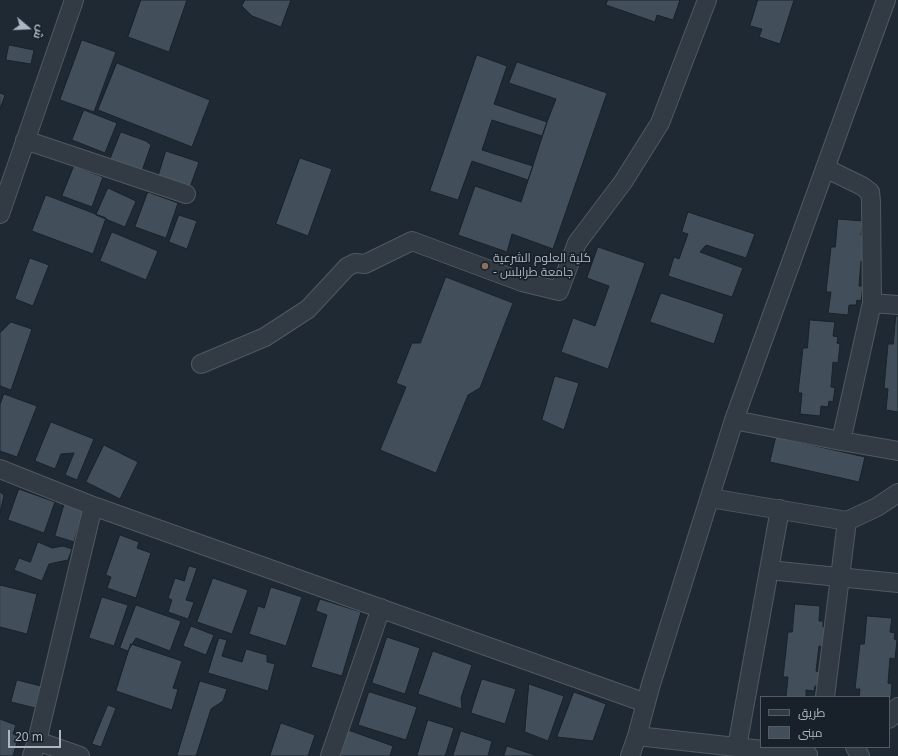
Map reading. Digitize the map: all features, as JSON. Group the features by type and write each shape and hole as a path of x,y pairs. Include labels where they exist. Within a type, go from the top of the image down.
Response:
{"street":[{"path":"0,214 74,0"},
{"path":"202,364 265,337 308,309 347,267 355,263 365,264 412,241 522,282 558,291 577,243 623,182 660,123 707,0"},
{"path":"630,756 734,420 886,0"},
{"path":"25,140 186,194"},
{"path":"825,168 862,186 870,192 871,200 872,303 841,441"},
{"path":"872,303 898,305"},
{"path":"734,420 898,451"},
{"path":"0,469 93,506 646,703"},
{"path":"710,498 847,521 877,507 898,493"},
{"path":"80,756 34,748 93,506"},
{"path":"737,747 780,509"},
{"path":"825,696 847,521"},
{"path":"769,570 898,583"},
{"path":"330,756 381,608"},
{"path":"890,718 897,711 898,707"},
{"path":"637,736 809,753"}],"building":[{"path":"141,0 187,0 169,52 128,37"},
{"path":"245,0 291,0 281,27 252,16 242,6"},
{"path":"608,0 680,0 673,20 657,15 655,22 606,5"},
{"path":"758,0 794,0 780,44 759,37 762,29 750,26"},
{"path":"82,40 116,52 94,112 60,100"},
{"path":"9,45 34,50 31,64 6,60"},
{"path":"477,55 507,66 494,104 547,122 542,136 492,120 482,150 533,166 528,180 472,161 458,200 430,191"},
{"path":"517,62 607,93 553,249 512,234 507,252 458,235 475,186 521,202 556,99 509,83"},
{"path":"117,63 210,100 192,147 98,110"},
{"path":"0,93 5,95 0,109"},
{"path":"84,110 117,123 105,153 72,140"},
{"path":"121,132 146,141 151,145 141,174 109,162"},
{"path":"166,151 199,162 189,190 157,180"},
{"path":"300,158 332,169 308,236 276,224"},
{"path":"74,166 103,177 92,207 62,196"},
{"path":"108,188 136,201 125,227 96,215"},
{"path":"148,192 178,203 166,238 135,227"},
{"path":"46,195 106,218 93,254 32,231"},
{"path":"688,212 755,234 746,258 706,245 700,252 743,268 732,297 668,276 674,257 679,259 688,234 682,232"},
{"path":"179,215 197,221 187,249 169,242"},
{"path":"838,219 863,221 861,235 866,236 866,262 861,261 859,286 863,286 861,301 857,300 856,305 849,305 848,315 828,313 831,292 826,292 831,247 835,247"},
{"path":"112,232 158,251 146,280 100,261"},
{"path":"598,247 645,263 608,369 561,352 573,318 595,326 609,286 587,278"},
{"path":"30,258 49,265 33,306 15,299"},
{"path":"446,277 513,303 480,388 468,395 436,473 380,450 406,387 396,383 412,343 420,343"},
{"path":"661,293 724,314 714,344 650,322"},
{"path":"896,316 898,316 898,412 886,410 888,389 884,388 888,344 893,344"},
{"path":"810,320 835,322 833,336 838,337 837,343 840,344 838,363 833,362 831,387 835,388 833,402 829,401 828,407 821,406 820,416 800,414 802,393 798,393 803,348 807,348"},
{"path":"11,322 32,329 11,390 0,386 0,333"},
{"path":"555,376 579,383 564,430 542,420"},
{"path":"4,394 37,406 17,457 0,451 0,405"},
{"path":"51,422 94,439 77,480 65,475 74,453 61,454 55,469 35,461"},
{"path":"776,437 865,457 859,482 770,462"},
{"path":"104,445 138,462 120,499 86,482"},
{"path":"19,489 55,502 44,533 8,520"},
{"path":"0,492 4,495 0,513"},
{"path":"65,502 84,508 74,542 55,536"},
{"path":"120,535 139,542 137,548 151,553 136,598 107,588 111,577 106,575"},
{"path":"38,542 52,548 63,546 72,549 68,560 49,564 42,581 14,570 19,558 30,562"},
{"path":"189,566 197,568 186,600 194,602 188,619 168,612 172,600 168,598 175,578 184,581"},
{"path":"213,578 248,590 232,634 197,622"},
{"path":"0,585 37,594 27,634 0,627"},
{"path":"271,587 302,597 286,646 249,634 258,606 264,608"},
{"path":"102,597 128,605 114,646 89,638"},
{"path":"320,599 361,612 342,676 311,667 327,615 316,611"},
{"path":"795,604 820,606 819,621 823,621 823,627 826,627 824,647 819,646 816,671 820,672 819,686 815,686 814,691 806,690 806,696 786,696 788,677 783,677 788,632 792,632"},
{"path":"136,605 181,621 170,651 136,638 128,651 120,648"},
{"path":"867,616 892,618 890,632 895,633 894,639 897,640 895,659 890,658 888,683 892,684 891,698 890,696 859,696 860,689 855,689 860,644 864,644"},
{"path":"191,626 214,635 206,655 183,646"},
{"path":"387,637 420,648 405,694 372,683"},
{"path":"219,638 227,640 222,656 242,662 246,649 267,655 267,662 275,664 268,691 208,673"},
{"path":"131,644 182,661 173,688 178,689 172,710 116,691"},
{"path":"433,651 472,665 461,698 462,709 418,694"},
{"path":"482,679 516,689 505,724 471,713"},
{"path":"17,680 41,686 35,708 11,702"},
{"path":"200,681 227,689 223,701 211,709 196,756 177,756"},
{"path":"529,684 564,696 548,741 525,732"},
{"path":"370,692 417,707 406,740 358,725"},
{"path":"574,692 606,704 593,741 557,737"},
{"path":"108,705 116,708 101,747 92,744"},
{"path":"0,719 16,725 13,734 19,736 13,756 0,756"},
{"path":"428,720 454,728 445,756 417,756"},
{"path":"281,723 315,735 308,756 270,756"},
{"path":"348,730 393,746 390,756 339,756"},
{"path":"461,731 492,741 488,756 453,756"},
{"path":"507,746 535,755 535,756 504,756"}],"place":[{"name":"كلية العلوم الشرعية - جامعة طرابلس","path":"485,266"}]}
